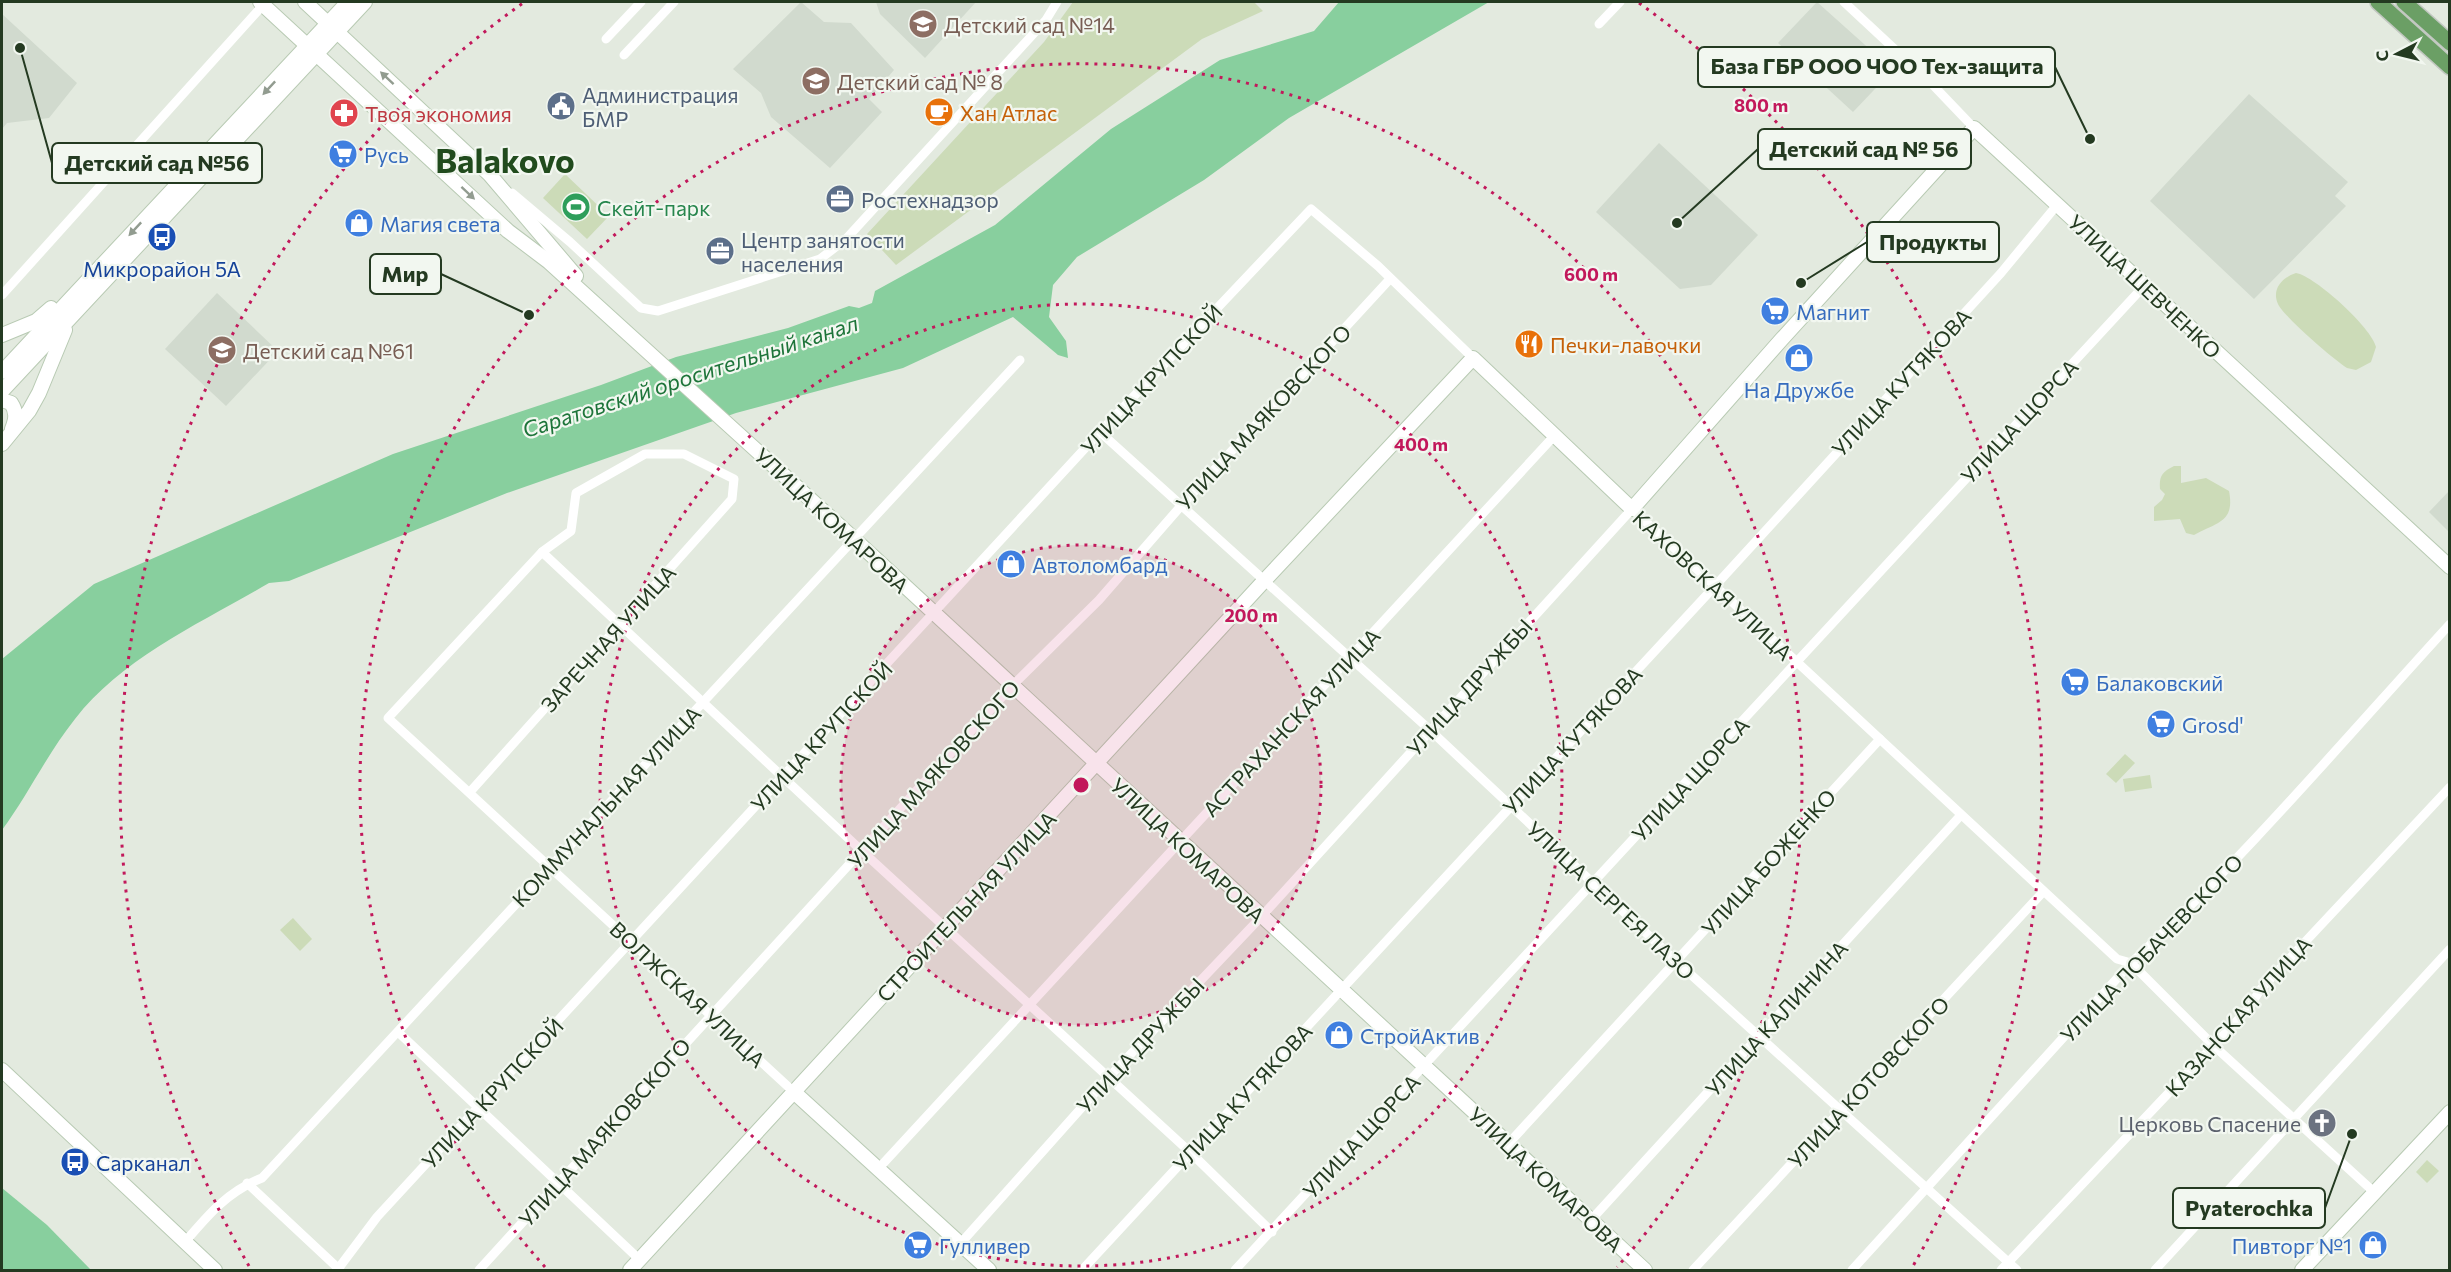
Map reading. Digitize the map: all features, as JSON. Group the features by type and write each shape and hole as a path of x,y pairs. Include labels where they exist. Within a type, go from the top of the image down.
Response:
{"main road":[{"path":"305,2 490,175 557,255 628,333"},
{"path":"333,27 348,2"},
{"path":"2,390 78,311 333,27 365,2"},
{"path":"2378,2 2450,67"},
{"path":"2404,2 2450,43"},
{"path":"262,3 508,231 549,262 628,333"},
{"path":"2,372 106,259 313,49"},
{"name":"УЛИЦА ШЕВЧЕНКО","path":"1974,128 2450,567"},
{"name":"УЛИЦА ДРУЖБЫ","path":"1632,509 1781,340 1974,128"},
{"path":"508,231 521,221 524,214"},
{"path":"2,335 36,321 86,274 106,259"},
{"path":"6,439 39,393 64,331 78,311"},
{"name":"УЛИЦА КОМАРОВА","path":"628,333 1645,1270"},
{"name":"КАХОВСКАЯ УЛИЦА","path":"1473,358 1556,434 1632,509"},
{"name":"СТРОИТЕЛЬНАЯ УЛИЦА","path":"635,1265 1097,766 1263,582 1473,358"},
{"path":"2,400 11,403 16,414 6,439"},
{"path":"2,1070 215,1270"},
{"name":"ВОЛЖСКАЯ УЛИЦА","path":"795,1093 989,1270"},
{"path":"2302,1270 2450,1112"}],"street":[{"path":"606,39 641,2"},
{"path":"624,55 674,2"},
{"path":"490,175 570,242 641,308 649,312 690,301 820,259 846,239 1046,20 1058,2"},
{"path":"1599,24 1620,2"},
{"name":"УЛИЦА ШЕВЧЕНКО","path":"1844,2 1931,83 1974,128"},
{"path":"2,295 262,3"},
{"name":"УЛИЦА КУТЯКОВА","path":"1082,1270 1715,586 2001,273 2057,205"},
{"name":"КАХОВСКАЯ УЛИЦА","path":"1311,209 1377,267 1473,358"},
{"name":"УЛИЦА КРУПСКОЙ","path":"339,1270 377,1217 1100,432 1311,209"},
{"path":"557,255 558,243 570,242"},
{"name":"УЛИЦА МАЯКОВСКОГО","path":"479,1270 863,852 1012,686 1099,600 1180,507 1389,280"},
{"name":"УЛИЦА ЩОРСА","path":"1235,1270 2144,286"},
{"name":"КОММУНАЛЬНАЯ УЛИЦА","path":"184,1242 222,1200 247,1183 262,1178 1020,360"},
{"name":"УЛИЦА СЕРГЕЯ ЛАЗО","path":"1100,432 1263,582 1430,730 1677,962 1927,1190 2005,1267 2017,1270"},
{"name":"АСТРАХАНСКАЯ УЛИЦА","path":"879,1168 1556,434"},
{"name":"ЗАРЕЧНАЯ УЛИЦА","path":"470,792 621,626 732,499 734,479 684,454 645,454 576,493 571,531 542,552"},
{"name":"КАХОВСКАЯ УЛИЦА","path":"1632,509 2043,892 2117,959 2131,963 2213,1045 2374,1192"},
{"name":"УЛИЦА ДРУЖБЫ","path":"960,1244 1108,1078 1261,917 1632,509"},
{"path":"542,552 863,852 1191,1153 1272,1232"},
{"name":"ВОЛЖСКАЯ УЛИЦА","path":"542,552 388,718 795,1093"},
{"name":"УЛИЦА ЛОБАЧЕВСКОГО","path":"1852,1270 2131,963 2175,922 2254,840 2450,624"},
{"name":"УЛИЦА БОЖЕНКО","path":"1509,1143 1880,739"},
{"name":"КАЗАНСКАЯ УЛИЦА","path":"2005,1267 2249,1008 2260,990 2450,787"},
{"name":"УЛИЦА КАЛИНИНА","path":"1591,1220 1961,815"},
{"name":"УЛИЦА КОТОВСКОГО","path":"1693,1270 1842,1112 2043,892"},
{"path":"2155,1270 2450,950"},
{"path":"2117,959 2121,974"},
{"path":"398,1032 559,1183 635,1265"},
{"path":"247,1183 339,1270"}],"shaded area":[{"name":"Детский сад № 8","path":"801,2 824,22 851,23 894,70 869,99 882,112 830,168 771,117 761,93 733,69"},
{"name":"Детский сад №14","path":"876,2 976,2 925,58 880,14"},
{"path":"1073,2 1254,2 1263,11 1202,39 896,265 867,234 1044,42"},
{"path":"1817,2 1893,70 1853,112 1778,43"},
{"path":"2,14 77,83 49,118 7,123 2,129"},
{"path":"2249,94 2348,182 2335,196 2346,206 2254,299 2150,201"},
{"path":"1659,143 1758,235 1711,285 1680,289 1596,212"},
{"name":"Скейт-парк","path":"565,174 609,216 587,239 543,198"},
{"path":"2296,273 2316,283 2354,316 2372,338 2376,347 2371,362 2356,370 2347,368 2310,338 2282,310 2276,299 2277,289 2287,277"},
{"name":"Детский сад №61","path":"217,293 278,351 226,406 165,349"},
{"path":"2174,466 2181,466 2181,483 2206,478 2229,491 2229,509 2223,520 2194,535 2186,533 2180,519 2154,521 2154,507 2165,494 2160,489 2161,478 2164,472"},
{"path":"2449,491 2449,532 2429,512"},
{"path":"2125,754 2135,763 2116,783 2106,774"},
{"path":"2150,775 2152,788 2125,792 2123,779"},
{"path":"293,918 312,939 300,951 280,930"},
{"path":"2427,1160 2439,1171 2427,1183 2416,1172"}],"water":[{"name":"Саратовский оросительный канал","path":"1339,2 1489,2 1289,118 1204,180 1077,257 1053,285 1049,317 1066,341 1068,358 1058,355 1013,317 903,368 736,413 507,493 289,581 269,583 165,642 116,677 94,697 65,732 2,830 2,659 94,584 393,454 601,385 676,357 788,328 849,306 859,308 872,303 875,291 995,225 1111,129 1220,60 1314,31"},
{"path":"2,1188 47,1225 91,1270 2,1270"}],"place":[{"name":"Детский сад №14","path":"923,24"},
{"name":"Детский сад №56","path":"20,48"},
{"name":"Детский сад № 8","path":"816,81"},
{"name":"Администрация БМР","path":"561,106"},
{"name":"Хан Атлас","path":"939,112"},
{"name":"Твоя экономия","path":"344,113"},
{"name":"База ГБР ООО ЧОО Тех-защита","path":"2090,139"},
{"name":"Русь","path":"343,154"},
{"name":"Ростехнадзор","path":"840,199"},
{"name":"Скейт-парк","path":"576,207"},
{"name":"Магия света","path":"359,223"},
{"name":"Детский сад № 56","path":"1677,223"},
{"name":"Микрорайон 5А","path":"162,237"},
{"name":"Центр занятости населения","path":"720,251"},
{"name":"Продукты","path":"1801,283"},
{"name":"Магнит","path":"1775,311"},
{"name":"Мир","path":"529,315"},
{"name":"Печки-лавочки","path":"1529,344"},
{"name":"Детский сад №61","path":"222,350"},
{"name":"На Дружбе","path":"1799,358"},
{"name":"Автоломбард","path":"1011,564"},
{"name":"Балаковский","path":"2075,682"},
{"name":"Grosd'","path":"2161,724"},
{"name":"СтройАктив","path":"1339,1035"},
{"name":"Церковь Спасение","path":"2322,1123"},
{"name":"Pyaterochka","path":"2352,1134"},
{"name":"Сарканал","path":"75,1162"},
{"name":"Гулливер","path":"918,1245"},
{"name":"Пивторг №1","path":"2373,1245"}],"district":[{"name":"Balakovo","path":"505,159"}]}
